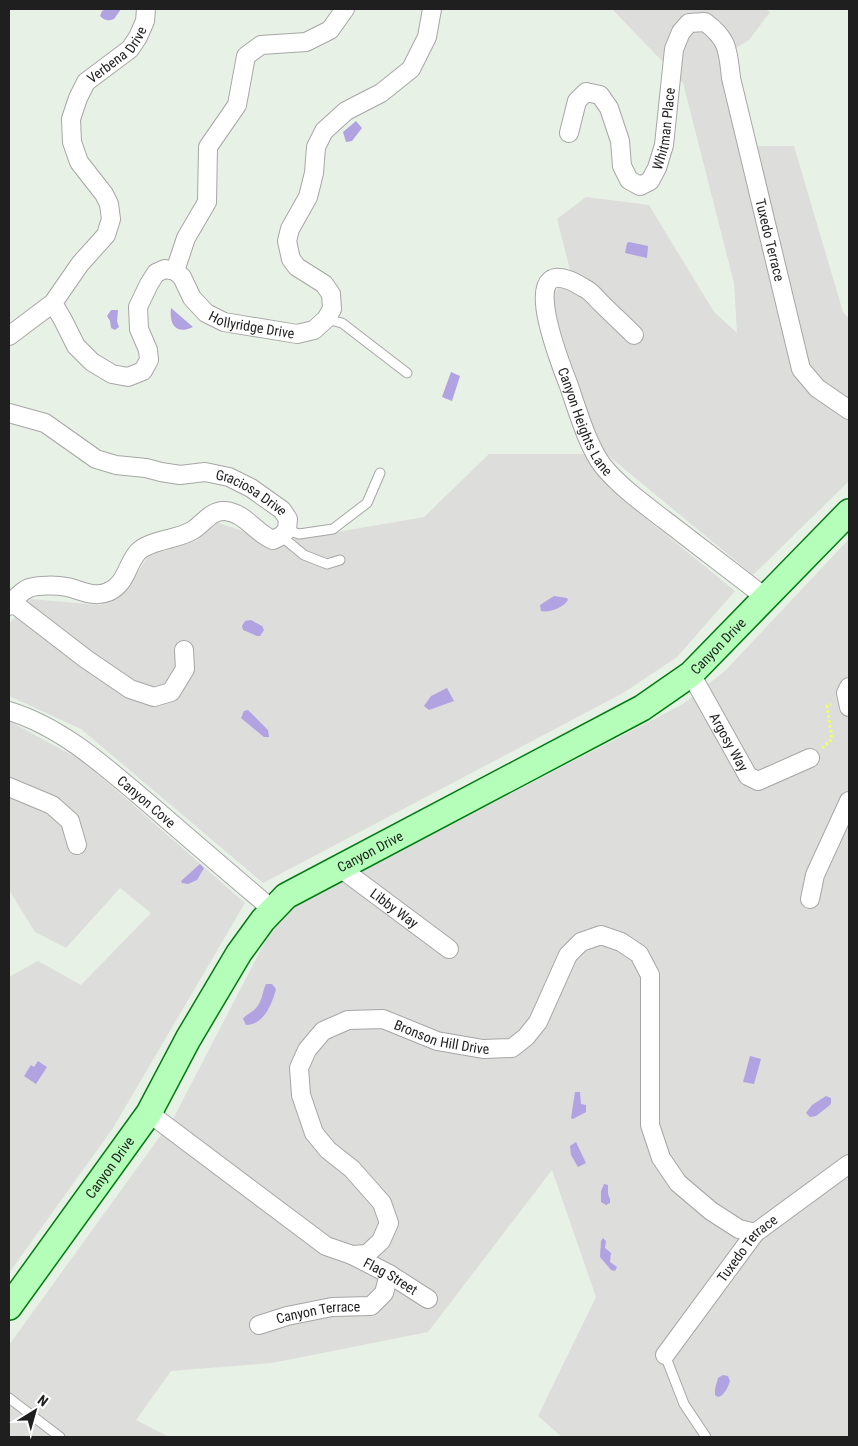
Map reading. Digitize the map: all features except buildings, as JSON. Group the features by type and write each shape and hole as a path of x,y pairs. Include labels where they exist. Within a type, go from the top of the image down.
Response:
{"street":[{"name":"Verbena Drive","path":"53,303 80,264 106,235 111,219 110,204 79,162 72,142 72,119 78,98 86,82 130,49 138,38 145,21 146,9"},
{"path":"9,336 53,303 76,346 92,362 112,374 128,377 143,371 149,360 148,350 139,329 138,307 148,284 156,273 166,269 175,271 186,238 207,202 208,147 237,105 246,56 261,45 306,42 330,30 345,9"},
{"path":"326,319 332,309 331,294 324,284 297,267 291,258 287,241 290,229 308,197 314,173 316,147 324,131 346,112 381,93 411,69 427,37 432,9"},
{"name":"Whitman Place","path":"569,133 577,101 586,92 600,95 609,108 620,140 622,166 629,180 640,186 650,181 657,168 664,145 674,48 689,16 705,22 717,31 728,48"},
{"name":"Tuxedo Terrace","path":"728,48 731,78 801,369 816,388 849,410"},
{"name":"Hollyridge Drive","path":"175,271 182,277 192,298 206,313 224,322 297,334 314,330 326,319"},
{"name":"Canyon Heights Lane","path":"634,335 586,288 558,278 551,280 545,285 544,294 548,323 592,448 602,465 630,493 765,598"},
{"name":"Graciosa Drive","path":"9,413 45,424 96,459 180,475 205,472 229,477 251,488 282,510 288,519 284,533 273,540 264,536 244,517 224,511 208,516 193,530 178,537 153,544 137,552 120,583 108,592 93,595 66,586 42,586 28,588 10,604 130,689 154,697 171,692 185,669 184,650"},
{"name":"Canyon Drive","path":"9,1307 149,1112 188,1039 239,953 263,920 286,896 642,708 691,674 849,512"},
{"name":"Argosy Way","path":"691,674 748,776 758,781 810,758"},
{"name":"Canyon Cove","path":"9,711 24,716 64,737 102,764 273,910"},
{"path":"9,787 52,805 70,820 77,845"},
{"path":"810,899 815,876 849,801"},
{"name":"Libby Way","path":"339,867 449,949"},
{"name":"Bronson Hill Drive","path":"352,1254 368,1254 381,1241 389,1223 382,1203 352,1169 328,1150 314,1133 300,1095 299,1068 307,1050 323,1031 348,1020 383,1019 437,1041 483,1050 512,1048 526,1037 538,1022 568,955 581,942 600,936 621,942 639,954 650,975 650,1125 661,1158 678,1183 711,1211 739,1229 755,1233"},
{"path":"149,1112 326,1246 352,1254"},
{"name":"Tuxedo Terrace","path":"666,1355 755,1233 849,1164"},
{"name":"Flag Street","path":"352,1254 389,1274 428,1299"},
{"name":"Canyon Terrace","path":"259,1325 287,1316 332,1307 371,1306 384,1293 389,1274"}],"lane":[{"path":"326,319 342,324 407,373"},
{"path":"284,533 299,534 333,529 368,503 380,473"},
{"path":"284,533 304,555 327,564 340,560"},
{"path":"666,1355 684,1404 706,1437"},
{"path":"9,1398 60,1437"}],"path":[{"path":"810,758 832,739 827,706 848,696"}],"shaded area":[{"path":"106,9 121,9 114,19 108,20 100,16 102,11"},
{"path":"612,9 766,9 770,12 749,40 718,59 740,146 794,146 843,312 849,318 849,481 753,575 605,453 585,408 562,344 550,301 570,270 557,219 586,197 649,205 714,312 737,333 734,283 683,83"},
{"path":"356,121 362,128 352,141 346,142 343,132"},
{"path":"627,243 648,246 647,258 625,253"},
{"path":"171,308 193,327 182,330 175,327 171,319"},
{"path":"111,310 118,310 117,321 119,327 115,330 111,328 107,316"},
{"path":"451,372 460,376 452,401 442,397"},
{"path":"489,454 586,454 610,489 735,591 677,657 623,693 263,883 81,729 9,696 9,624 31,599 100,605 129,587 148,556 196,541 215,522 243,531 262,545 424,517"},
{"path":"849,539 849,1437 562,1437 538,1416 596,1297 552,1170 428,1332 272,1363 171,1371 136,1420 169,1437 9,1437 9,1345 174,1117 269,934 295,906 683,704 725,671"},
{"path":"554,596 567,598 568,600 556,609 541,611 540,605"},
{"path":"251,620 262,626 264,630 260,636 243,630 242,626 245,621"},
{"path":"447,688 454,701 429,710 424,706 431,696"},
{"path":"248,710 268,730 269,737 264,737 241,718 244,711"},
{"path":"9,721 83,761 245,903 113,1128 9,1273 9,977 38,961 81,985 151,913 120,888 66,948 35,932 9,890"},
{"path":"200,864 204,868 197,880 188,884 182,883 181,881"},
{"path":"266,984 272,984 276,989 272,1001 262,1018 246,1025 243,1019 258,1005"},
{"path":"750,1056 761,1059 754,1084 743,1082"},
{"path":"38,1061 47,1067 36,1084 24,1076 31,1065 34,1067"},
{"path":"575,1092 580,1092 581,1104 586,1105 586,1112 573,1119 571,1118"},
{"path":"826,1096 831,1098 830,1105 816,1116 810,1117 806,1113 812,1105"},
{"path":"576,1142 586,1163 578,1167 571,1155 570,1146"},
{"path":"604,1184 608,1185 610,1199 610,1203 606,1205 601,1202 601,1191"},
{"path":"603,1238 606,1241 605,1248 611,1253 610,1262 617,1267 615,1271 611,1270 600,1257 601,1241"},
{"path":"723,1375 728,1376 730,1381 724,1393 718,1397 715,1395 715,1389 718,1378"}]}
